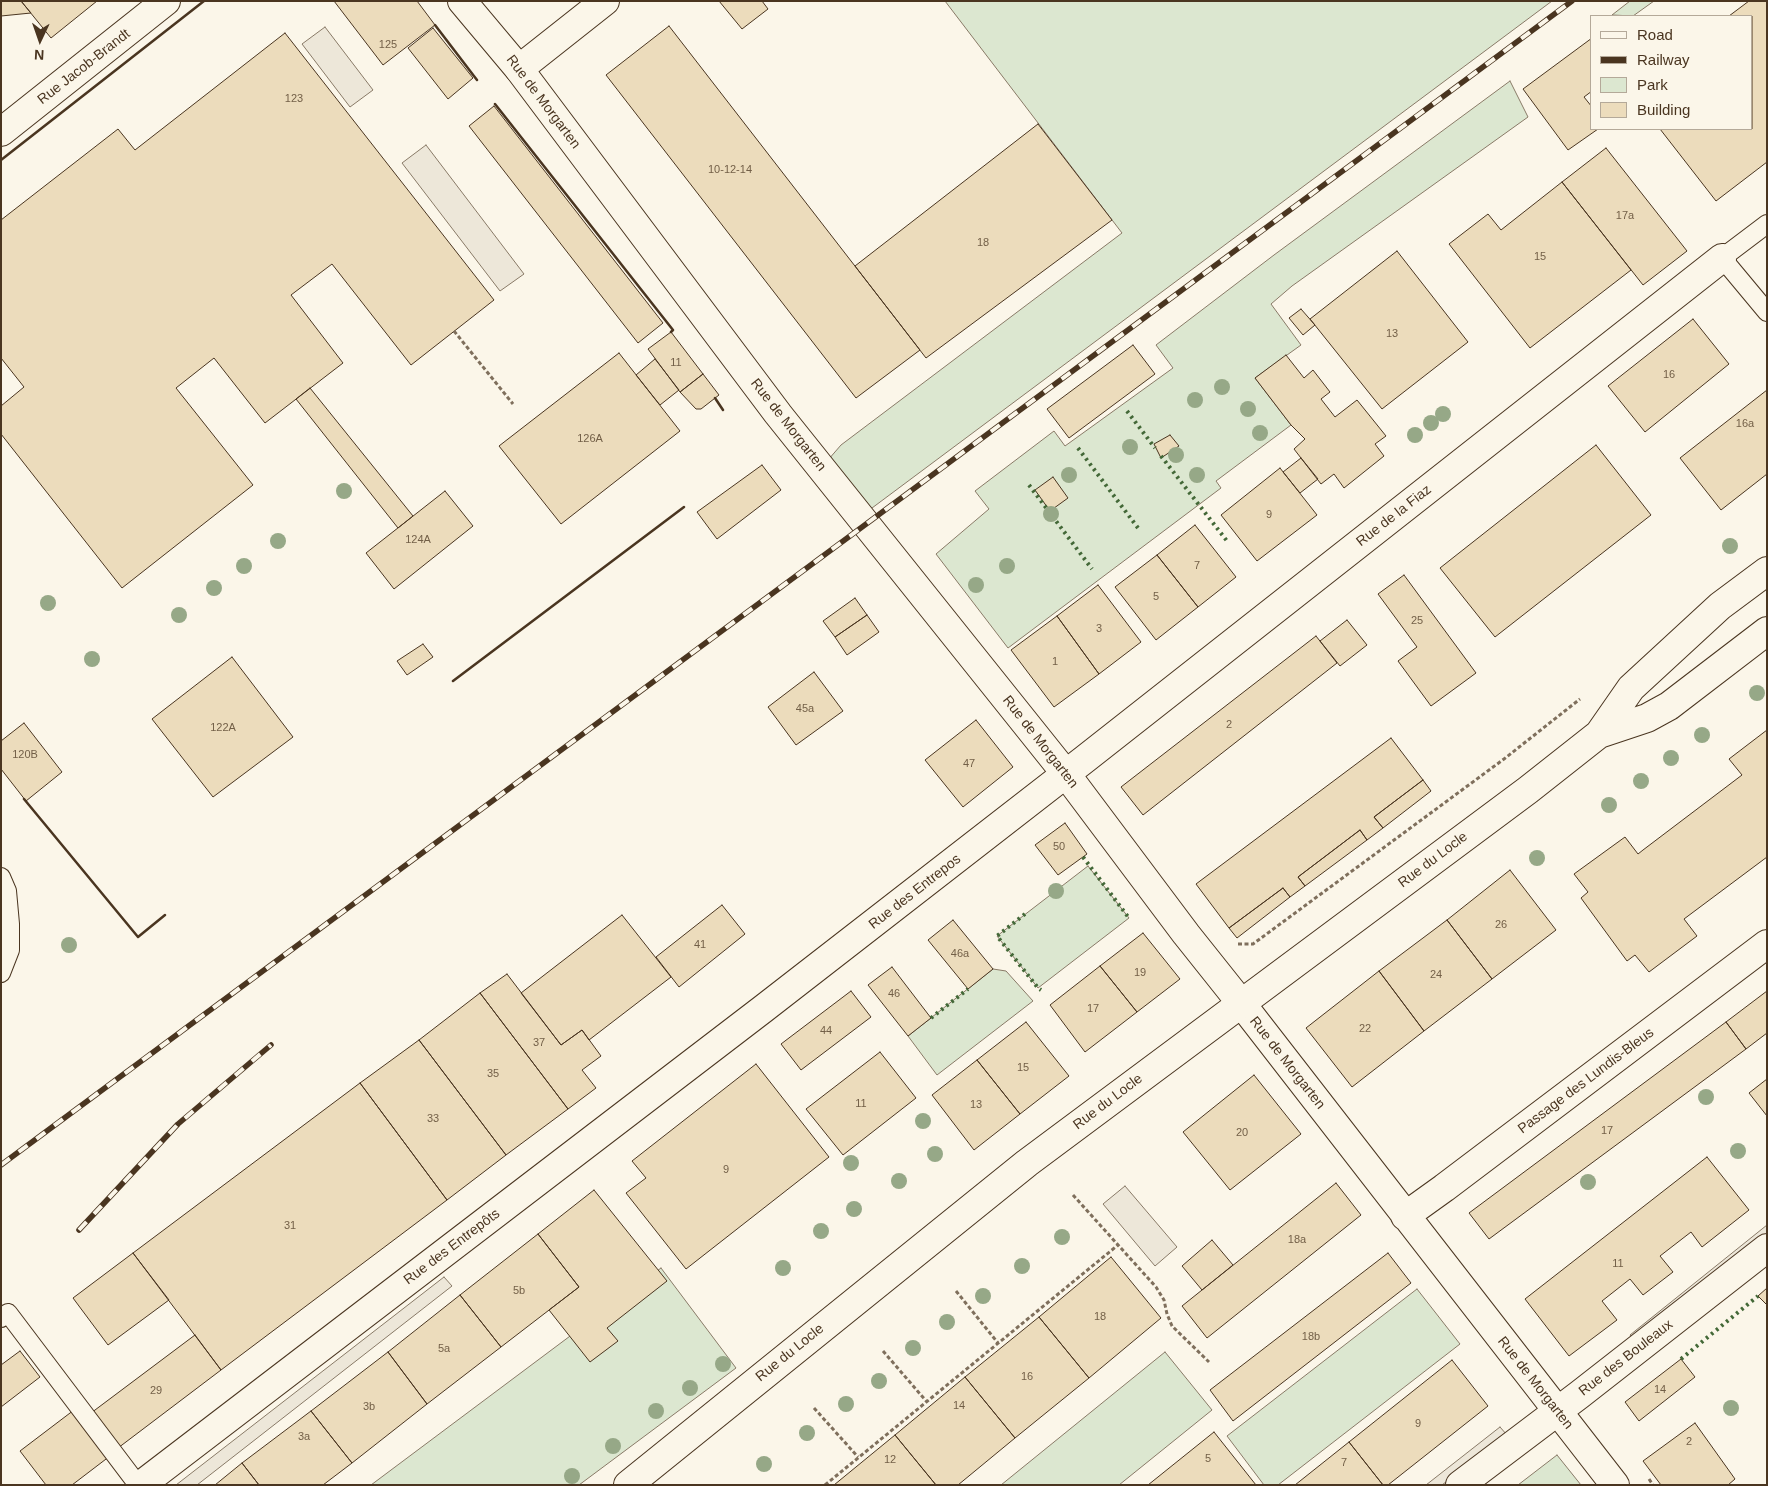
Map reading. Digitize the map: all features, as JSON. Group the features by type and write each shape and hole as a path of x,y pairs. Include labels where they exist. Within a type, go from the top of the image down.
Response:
{"street":[{"name":"Rue Jacob-Brandt","path":"1,132 166,1"},
{"name":"Rue de Morgarten","path":"462,1 519,70 778,414 1066,774 1192,941 1615,1485"},
{"path":"519,70 605,1"},
{"name":"Rue de la Fiaz","path":"1066,774 1722,258"},
{"name":"Rue du Locle","path":"632,1483 975,1203 1528,790 1600,734 1631,688 1720,606 1767,570"},
{"name":"Rue du Locle","path":"1600,734 1647,718 1670,706 1767,631"},
{"name":"Rue des Entrepos","path":"763,1009 1066,774"},
{"name":"Passage des Lundis-Bleus","path":"1405,1216 1767,944"},
{"name":"Rue des Entrepôts","path":"140,1485 763,1009"},
{"name":"Rue des Bouleaux","path":"1460,1485 1580,1395 1767,1248"}],"lane":[{"path":"1767,224 1722,258 1767,312"},
{"path":"1,877 7,891 10,950 1,973"},
{"path":"1,1318 8,1313 140,1485"}],"path":[{"path":"454,331 513,404"},
{"path":"1233,944 1253,944 1504,759 1581,698"},
{"path":"1073,1195 1156,1287 1164,1300 1166,1314 1172,1326 1209,1362"},
{"path":"825,1485 1118,1245"},
{"path":"956,1291 998,1343"},
{"path":"883,1351 927,1402"},
{"path":"814,1408 858,1457"}],"green space":[{"path":"945,1 1552,1 868,511 828,460 841,445 1122,233"},
{"path":"1630,1 1654,1 1634,15 1612,15"},
{"path":"1510,81 1528,117 1292,286 1271,304 1301,345 1255,378 1291,425 1216,481 1221,488 1008,648 936,554 989,509 975,491 1054,431 1065,446 1173,368 1156,345 1274,255"},
{"path":"1088,866 1129,918 1038,988 997,936"},
{"path":"993,969 1006,971 1033,1001 937,1075 908,1036"},
{"path":"661,1268 736,1368 579,1485 371,1485"},
{"path":"1417,1289 1460,1344 1278,1485 1264,1485 1227,1436"},
{"path":"1165,1352 1212,1410 1119,1485 1001,1485"},
{"path":"1557,1455 1581,1485 1518,1485"}],"shaded area":[{"path":"325,27 373,90 350,107 302,44"},
{"path":"426,145 524,274 500,291 402,163"},
{"path":"1125,1186 1177,1247 1155,1266 1103,1204"},
{"path":"1767,1225 1767,1238 1636,1343 1630,1335"},
{"path":"444,1277 452,1286 197,1485 176,1485"},
{"path":"1500,1427 1507,1435 1442,1485 1426,1485"}],"building":[{"path":"1,1 21,1 31,13 1,16"},
{"path":"21,1 97,1 51,38"},
{"path":"334,1 417,1 435,25 383,65"},
{"path":"719,1 762,1 768,9 742,29"},
{"path":"1749,1 1767,1 1767,162 1716,201 1661,130 1753,130 1753,15 1730,15"},
{"path":"669,26 920,350 856,398 606,75"},
{"path":"433,28 473,78 448,99 408,48"},
{"path":"285,33 494,300 411,365 332,264 291,295 343,363 265,423 214,358 176,388 253,485 122,588 1,434 1,406 24,387 1,358 1,220 118,129 135,150"},
{"path":"1590,39 1590,92 1584,97 1590,104 1590,130 1597,130 1568,150 1523,89"},
{"path":"494,106 663,323 638,343 469,126"},
{"path":"1038,124 1112,220 926,358 855,266"},
{"path":"1606,148 1687,251 1643,285 1562,182"},
{"path":"1562,182 1631,270 1530,348 1449,244 1488,214 1501,230"},
{"path":"1397,251 1468,342 1382,409 1310,319"},
{"path":"1301,309 1315,325 1303,335 1289,318"},
{"path":"1693,319 1729,364 1645,432 1608,386"},
{"path":"671,332 703,374 680,392 648,349"},
{"path":"1133,345 1155,374 1069,438 1047,409"},
{"path":"619,353 680,431 561,524 499,446"},
{"path":"1286,355 1304,378 1313,370 1330,392 1321,399 1335,417 1357,400 1386,436 1375,444 1384,456 1344,488 1334,474 1321,484 1294,449 1305,439 1291,425 1255,378"},
{"path":"655,359 679,390 660,405 636,375"},
{"path":"703,374 719,395 701,409 696,409 680,392"},
{"path":"310,388 413,516 398,528 296,399"},
{"path":"1767,390 1767,474 1721,510 1680,458"},
{"path":"1170,435 1179,446 1161,458 1154,444"},
{"path":"1596,445 1651,515 1495,637 1440,568"},
{"path":"1301,458 1318,479 1300,493 1283,472"},
{"path":"762,465 781,490 717,539 697,512"},
{"path":"1280,468 1317,515 1257,561 1221,515"},
{"path":"1053,477 1068,498 1050,511 1035,490"},
{"path":"445,491 473,526 394,589 366,553"},
{"path":"1195,525 1236,577 1198,607 1157,555"},
{"path":"1157,555 1198,607 1156,640 1115,587"},
{"path":"1404,575 1476,673 1431,706 1398,661 1417,647 1378,594"},
{"path":"1098,585 1141,642 1099,674 1057,616"},
{"path":"855,598 867,615 835,637 823,621"},
{"path":"867,615 879,632 847,655 835,637"},
{"path":"1057,616 1099,674 1054,707 1011,650"},
{"path":"1347,620 1367,645 1340,666 1320,641"},
{"path":"1316,636 1337,663 1143,815 1121,787"},
{"path":"423,644 433,657 407,675 397,661"},
{"path":"232,657 293,737 213,797 152,719"},
{"path":"814,672 843,711 796,745 768,707"},
{"path":"976,720 1013,767 963,807 925,760"},
{"path":"24,723 62,772 26,801 1,769 1,741"},
{"path":"1767,730 1767,857 1684,919 1697,936 1649,972 1635,955 1627,961 1581,898 1588,892 1574,874 1625,837 1638,854 1742,775 1729,759"},
{"path":"1391,738 1423,780 1374,817 1383,828 1367,840 1360,830 1298,877 1305,886 1290,897 1283,888 1229,928 1196,884"},
{"path":"1423,780 1431,791 1383,828 1374,817"},
{"path":"1065,823 1087,854 1058,875 1035,845"},
{"path":"1360,830 1367,840 1305,886 1298,877"},
{"path":"1510,870 1556,930 1492,979 1447,920"},
{"path":"1283,888 1290,897 1237,938 1229,928"},
{"path":"722,905 745,934 679,987 656,957"},
{"path":"622,915 671,977 589,1040 582,1030 561,1045 521,993"},
{"path":"953,920 993,969 968,989 928,940"},
{"path":"1447,920 1492,979 1424,1031 1379,971"},
{"path":"1143,933 1180,979 1137,1012 1100,966"},
{"path":"1100,966 1137,1012 1085,1052 1050,1005"},
{"path":"892,967 931,1018 908,1036 868,985"},
{"path":"1379,971 1424,1031 1352,1087 1306,1028"},
{"path":"507,974 561,1045 582,1030 601,1056 582,1070 596,1088 568,1109 480,993"},
{"path":"851,991 871,1017 801,1070 781,1044"},
{"path":"1767,991 1767,1033 1746,1049 1726,1022"},
{"path":"480,993 568,1109 506,1155 419,1040"},
{"path":"1026,1022 1069,1076 1020,1114 977,1060"},
{"path":"1726,1022 1746,1049 1489,1239 1469,1213"},
{"path":"419,1040 506,1155 447,1200 360,1083"},
{"path":"880,1052 916,1098 843,1155 806,1109"},
{"path":"977,1060 1020,1114 974,1150 932,1095"},
{"path":"756,1064 829,1157 686,1269 626,1193 646,1178 632,1161"},
{"path":"1254,1075 1301,1134 1230,1190 1183,1132"},
{"path":"1767,1079 1767,1116 1749,1093"},
{"path":"360,1083 447,1200 221,1370 133,1253"},
{"path":"1707,1157 1749,1210 1702,1247 1691,1232 1660,1256 1673,1272 1643,1295 1630,1279 1602,1301 1617,1320 1569,1356 1525,1299"},
{"path":"1336,1183 1361,1215 1207,1338 1182,1306"},
{"path":"594,1190 667,1281 607,1328 618,1341 590,1362 549,1310 579,1287 538,1234"},
{"path":"538,1234 579,1287 501,1347 460,1295"},
{"path":"1212,1240 1233,1265 1202,1290 1182,1266"},
{"path":"133,1253 169,1300 108,1345 73,1298"},
{"path":"1388,1253 1411,1283 1233,1421 1210,1390"},
{"path":"1111,1257 1161,1318 1089,1378 1039,1317"},
{"path":"1767,1288 1767,1305 1758,1296"},
{"path":"460,1295 501,1347 427,1404 388,1352"},
{"path":"1039,1317 1089,1378 1015,1438 965,1377"},
{"path":"195,1335 221,1370 118,1448 91,1413"},
{"path":"20,1351 40,1377 1,1407 1,1365"},
{"path":"388,1352 427,1404 352,1463 311,1411"},
{"path":"1681,1359 1695,1377 1639,1421 1625,1402"},
{"path":"1452,1360 1488,1406 1388,1485 1383,1485 1349,1442"},
{"path":"965,1377 1015,1438 958,1485 936,1485 895,1435"},
{"path":"74,1410 110,1456 72,1485 46,1485 20,1451"},
{"path":"311,1411 352,1463 323,1485 259,1485 242,1463"},
{"path":"1695,1423 1735,1479 1728,1485 1661,1485 1643,1461"},
{"path":"1214,1432 1256,1485 1148,1485"},
{"path":"895,1435 936,1485 834,1485"},
{"path":"1349,1442 1383,1485 1295,1485"},
{"path":"242,1463 259,1485 215,1485"}],"railway":[{"path":"1,1165 1572,1"},
{"path":"79,1230 178,1124 271,1045"}],"hedge":[{"path":"1127,411 1155,448"},
{"path":"1078,448 1138,528"},
{"path":"1161,456 1227,541"},
{"path":"1029,485 1092,569"},
{"path":"1083,857 1129,918"},
{"path":"1025,914 997,936 1041,990"},
{"path":"931,1018 968,989"},
{"path":"1681,1359 1758,1296"}],"wall":[{"path":"1,160 204,1"},
{"path":"435,25 477,80"},
{"path":"495,104 673,330 671,332"},
{"path":"715,398 723,410"},
{"path":"453,681 684,507"},
{"path":"24,799 138,937 165,915"}]}
